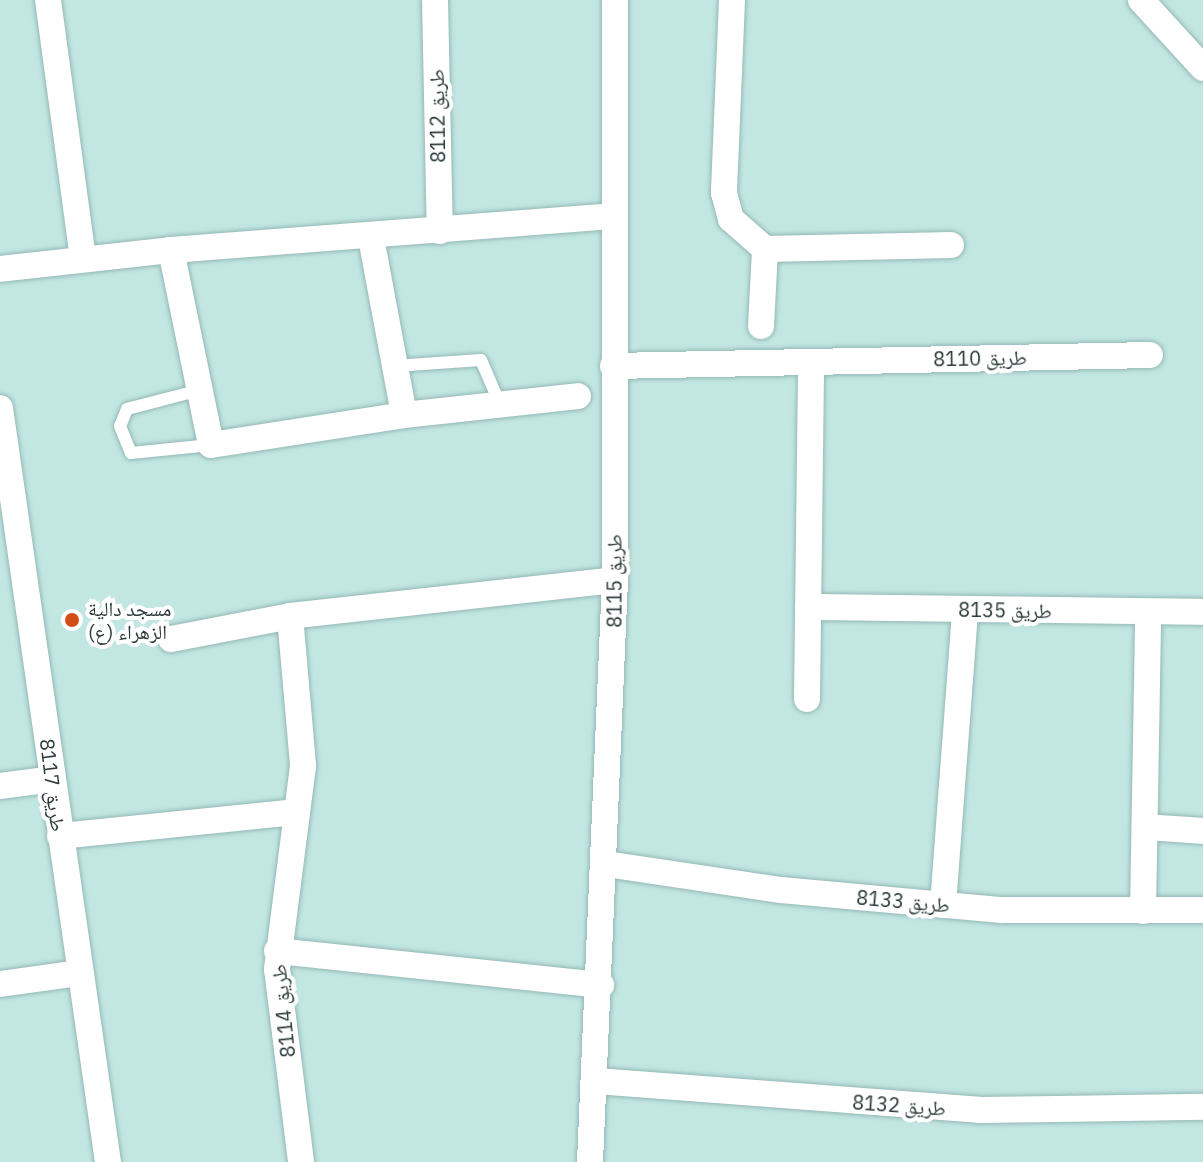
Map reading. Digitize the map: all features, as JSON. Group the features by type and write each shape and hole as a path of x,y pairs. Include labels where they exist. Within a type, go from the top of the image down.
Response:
{"street":[{"path":"48,0 83,258"},
{"name":"طريق 8112","path":"435,0 440,231"},
{"name":"طريق 8115","path":"590,1162 601,985 615,580 612,216 615,0"},
{"path":"732,0 724,193 731,219 765,249 951,245"},
{"path":"1141,0 1203,68"},
{"path":"0,269 171,250 371,238 612,216"},
{"path":"371,238 404,415"},
{"path":"761,326 765,249"},
{"path":"171,250 211,445 404,415 578,396"},
{"name":"طريق 8110","path":"613,366 1150,355"},
{"path":"807,699 811,362"},
{"name":"طريق 8117","path":"0,408 78,973 108,1162"},
{"path":"171,639 290,616 615,580"},
{"name":"طريق 8135","path":"808,607 1203,612"},
{"path":"943,905 965,610"},
{"path":"1143,911 1148,612"},
{"name":"طريق 8114","path":"290,616 303,744 297,812 277,951 301,1162"},
{"path":"0,786 53,779"},
{"path":"60,836 297,812"},
{"path":"1145,827 1203,831"},
{"name":"طريق 8133","path":"606,864 781,890 943,905 1203,910"},
{"path":"277,951 601,985"},
{"path":"0,984 78,973"},
{"name":"طريق 8132","path":"596,1081 979,1110 1203,1107"}],"lane":[{"path":"394,366 481,360 501,406"},
{"path":"200,390 127,409 120,426 131,453 211,445"}],"place":[{"name":"مسجد دالية الزهراء (ع)","path":"72,620"}]}
